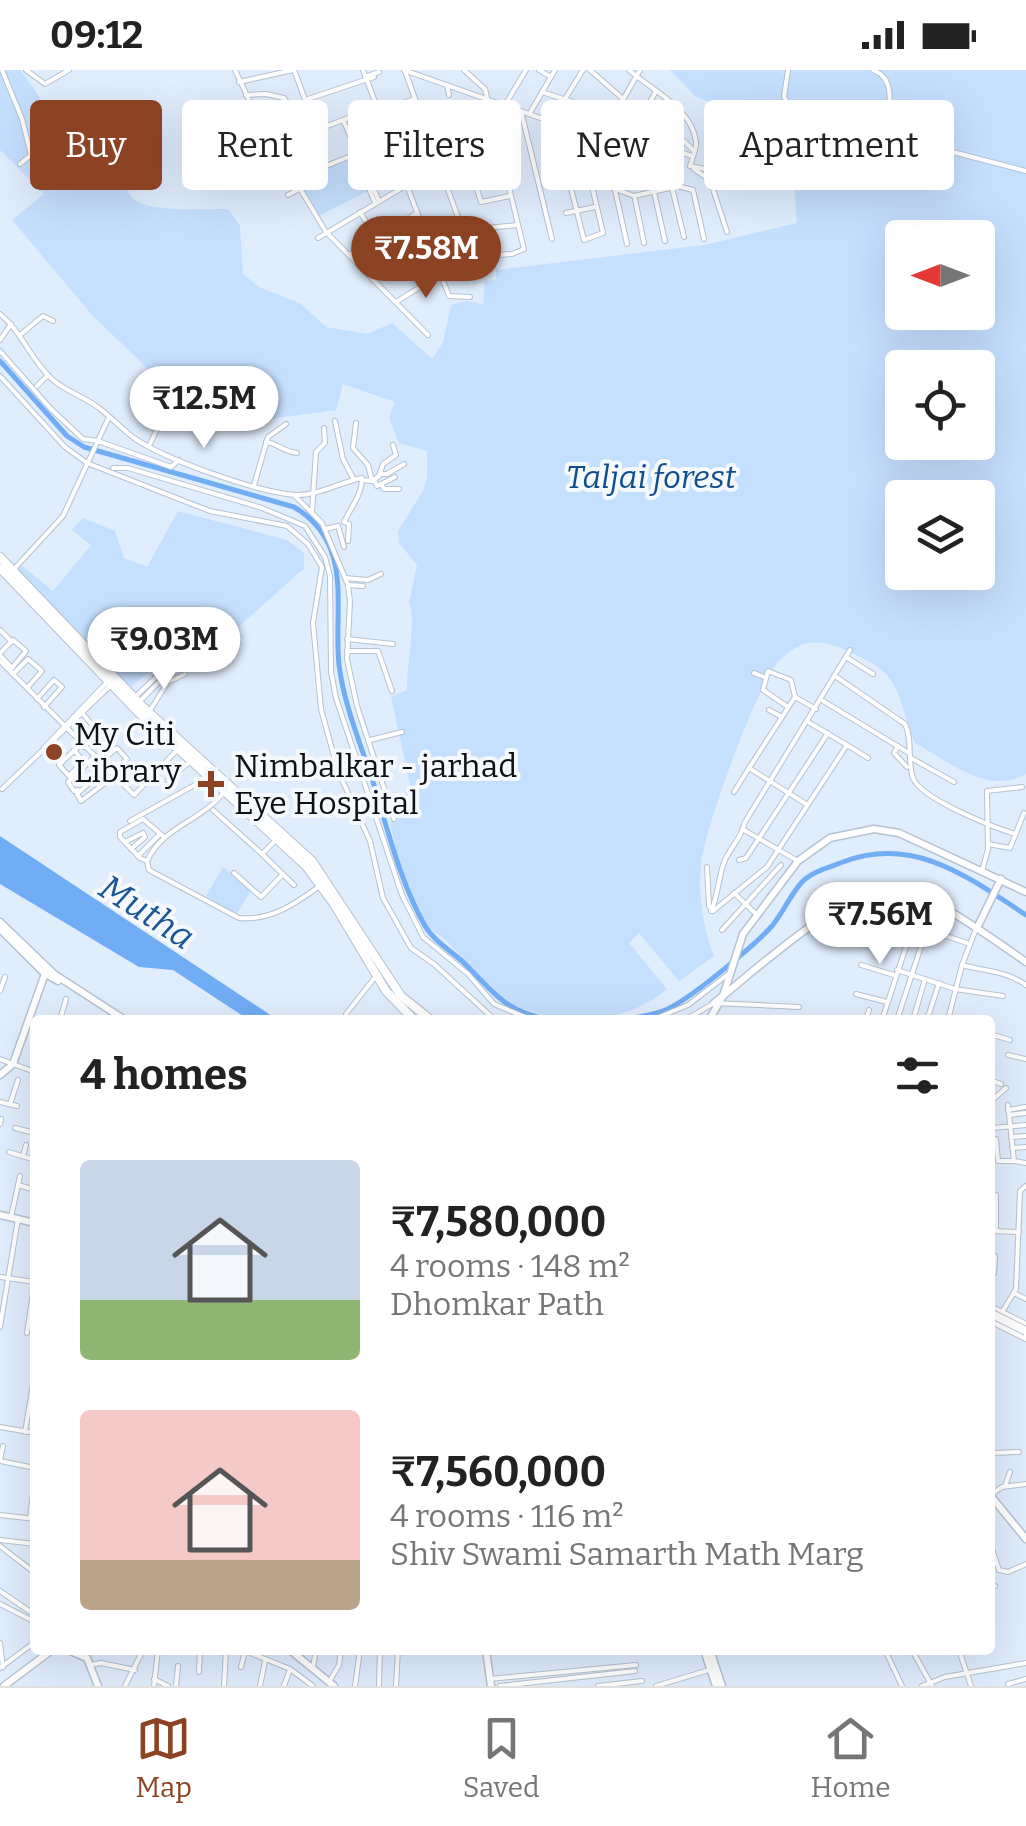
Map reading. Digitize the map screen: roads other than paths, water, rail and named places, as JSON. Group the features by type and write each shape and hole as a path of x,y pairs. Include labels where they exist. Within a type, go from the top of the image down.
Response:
{"main road":[{"path":"0,557 112,681 280,836 321,885 377,974 412,1015"},
{"path":"0,568 210,777 312,861 402,996 425,1015"},
{"path":"995,1314 1002,1313 1026,1332"},
{"path":"995,1317 1026,1332"}],"street":[{"path":"2,70 31,154 20,164"},
{"path":"26,70 45,84 69,70"},
{"path":"235,70 249,100"},
{"path":"239,82 294,70 305,100 376,75"},
{"path":"363,70 373,100"},
{"path":"404,70 487,100"},
{"path":"404,70 416,98 411,100"},
{"path":"428,78 431,70"},
{"path":"464,70 483,86 487,100"},
{"path":"508,100 526,70"},
{"path":"539,70 550,77"},
{"path":"530,113 554,70"},
{"path":"542,92 565,99 587,70 623,99 640,70"},
{"path":"629,70 687,120 696,142 690,166"},
{"path":"786,100 788,70"},
{"path":"873,70 889,83 888,100"},
{"path":"447,85 449,96"},
{"path":"651,100 656,91"},
{"path":"246,95 266,94 285,100"},
{"path":"541,117 522,111 552,239"},
{"path":"328,125 348,118"},
{"path":"343,120 348,131"},
{"path":"684,143 693,154"},
{"path":"684,151 693,154"},
{"path":"954,152 1026,171"},
{"path":"690,166 704,169"},
{"path":"690,166 710,180 728,232"},
{"path":"684,189 692,190 704,239"},
{"path":"288,195 298,190"},
{"path":"301,190 326,232 428,335"},
{"path":"372,190 377,202"},
{"path":"318,238 397,190"},
{"path":"408,190 450,296 470,297"},
{"path":"448,190 463,231 463,254"},
{"path":"477,190 481,202 510,196"},
{"path":"478,230 479,256 512,254 524,249 508,190"},
{"path":"571,190 582,238 588,239 603,233 593,190"},
{"path":"615,190 627,244"},
{"path":"618,190 634,196 657,190"},
{"path":"676,190 684,237"},
{"path":"370,191 377,202"},
{"path":"654,192 665,241"},
{"path":"634,196 644,243"},
{"path":"512,204 522,201"},
{"path":"566,214 597,207"},
{"path":"360,212 367,223"},
{"path":"349,255 418,213"},
{"path":"463,231 518,225"},
{"path":"372,279 430,244"},
{"path":"438,265 452,259"},
{"path":"396,302 441,274"},
{"path":"0,314 12,324 48,375 137,440 179,460 294,494 336,488 354,480 373,480 383,464 396,455 392,444"},
{"path":"20,335 43,316 53,321"},
{"path":"0,340 12,324"},
{"path":"0,351 76,434 171,467 179,460"},
{"path":"38,386 48,375"},
{"path":"0,376 64,446 88,461 210,512 297,531 322,566 313,624 321,709 338,771 370,842 381,892 411,948 490,1015"},
{"path":"12,572 63,516 108,417"},
{"path":"335,422 343,459 354,480"},
{"path":"254,484 270,434 286,424"},
{"path":"356,424 353,448 368,465 376,485 395,477"},
{"path":"312,512 316,452 325,443 324,428"},
{"path":"149,446 157,429"},
{"path":"266,442 284,452 298,453"},
{"path":"380,474 404,464"},
{"path":"109,469 128,468 262,508 305,526 325,557 330,576 336,698 402,895 423,937 468,974 494,1004 520,1015"},
{"path":"348,541 349,524 344,522 353,511 362,480"},
{"path":"381,484 384,489 399,489"},
{"path":"294,494 325,529 348,585 347,651 357,706 394,818"},
{"path":"325,529 338,526 344,547"},
{"path":"345,578 368,580 381,574"},
{"path":"348,585 363,586"},
{"path":"0,630 10,640 0,655"},
{"path":"347,639 394,644"},
{"path":"0,655 13,640 26,651 10,670"},
{"path":"378,642 392,691"},
{"path":"711,911 724,862 745,822 850,650"},
{"path":"347,651 378,651"},
{"path":"0,655 27,689 134,795 180,748"},
{"path":"846,657 873,674"},
{"path":"0,672 28,659 42,671 27,689"},
{"path":"136,700 174,663"},
{"path":"788,707 763,690 764,677 770,670 791,680 795,698 816,709"},
{"path":"754,673 764,677"},
{"path":"27,689 43,674"},
{"path":"149,712 168,682 185,674"},
{"path":"835,676 900,718 908,731 914,782 919,788 986,825 1015,834"},
{"path":"37,696 54,680 62,687 46,705"},
{"path":"37,696 51,681"},
{"path":"64,727 112,681"},
{"path":"2,788 112,681"},
{"path":"320,687 335,684"},
{"path":"734,792 795,698"},
{"path":"822,700 954,782"},
{"path":"768,710 782,717"},
{"path":"82,713 94,727 82,744"},
{"path":"808,722 868,758"},
{"path":"74,750 83,761 69,776 58,766 74,750 104,731 113,742 100,762 68,782 74,791 100,762 116,748 127,759 114,772 100,762"},
{"path":"370,740 402,732"},
{"path":"739,860 746,858 828,733"},
{"path":"762,735 768,739"},
{"path":"711,911 767,867 846,744"},
{"path":"898,746 894,753 907,767"},
{"path":"168,780 192,760"},
{"path":"99,774 77,794 80,801 105,783 99,774 100,762"},
{"path":"749,768 806,804"},
{"path":"130,821 210,777"},
{"path":"982,870 988,844 988,790 1022,787"},
{"path":"138,856 162,835 211,808 225,790"},
{"path":"211,808 294,885"},
{"path":"988,844 1010,848 1024,813"},
{"path":"162,835 143,819 120,832 131,849 147,861 150,870 239,918 254,920 278,914 321,885"},
{"path":"744,830 798,861"},
{"path":"723,996 734,952 758,911 798,861 830,838 884,830 908,837 1026,892"},
{"path":"125,842 143,833 144,837 131,849"},
{"path":"147,861 162,835"},
{"path":"262,854 280,836"},
{"path":"722,930 781,865"},
{"path":"707,867 711,911"},
{"path":"767,867 771,876"},
{"path":"234,873 262,897 283,874"},
{"path":"949,1015 962,965 1000,881"},
{"path":"708,1015 723,996 824,916 879,890 910,890 977,928 1026,962"},
{"path":"734,892 758,911"},
{"path":"875,909 881,902 917,913 883,1015"},
{"path":"912,924 966,942"},
{"path":"0,926 46,971 117,1015"},
{"path":"899,1015 926,931"},
{"path":"860,965 955,989 1003,996"},
{"path":"962,965 987,972 1000,971 1026,984"},
{"path":"716,1004 733,966"},
{"path":"30,1015 46,971"},
{"path":"346,1014 377,974"},
{"path":"663,1015 688,1004 728,975"},
{"path":"0,991 4,977"},
{"path":"914,1015 924,979"},
{"path":"929,1015 940,984"},
{"path":"856,994 887,1002"},
{"path":"61,1015 66,999"},
{"path":"695,1014 716,1004 799,1007"},
{"path":"868,1015 869,1010"},
{"path":"0,1075 13,1064 30,1016"},
{"path":"995,1036 1010,1040"},
{"path":"1008,1055 1026,1060"},
{"path":"0,1059 30,1070"},
{"path":"0,1102 13,1105 18,1080"},
{"path":"1014,1161 1008,1110 1025,1110"},
{"path":"995,1128 1026,1124"},
{"path":"15,1128 30,1132"},
{"path":"1011,1138 1026,1136"},
{"path":"996,1139 998,1161 1026,1163"},
{"path":"24,1156 26,1145"},
{"path":"1012,1148 1026,1147"},
{"path":"9,1152 30,1158"},
{"path":"0,1327 20,1176"},
{"path":"18,1185 30,1189"},
{"path":"1002,1313 1014,1293 1020,1191 1026,1186"},
{"path":"0,1215 30,1221"},
{"path":"995,1231 1019,1232"},
{"path":"1018,1257 1026,1258"},
{"path":"0,1276 30,1280"},
{"path":"1014,1293 1026,1299"},
{"path":"26,1333 30,1310"},
{"path":"25,1432 30,1414"},
{"path":"0,1427 30,1432"},
{"path":"3,1446 0,1461 30,1467"},
{"path":"995,1454 1020,1452"},
{"path":"1006,1486 1010,1472"},
{"path":"995,1492 1006,1486 1026,1484"},
{"path":"995,1501 1026,1539"},
{"path":"995,1512 1003,1510"},
{"path":"0,1515 30,1519"},
{"path":"0,1543 30,1544"},
{"path":"0,1543 30,1569"},
{"path":"995,1556 1000,1570 1008,1572 1026,1564"},
{"path":"0,1591 30,1614"},
{"path":"0,1604 30,1616"},
{"path":"0,1644 2,1667"},
{"path":"2,1667 30,1646"},
{"path":"7,1685 46,1655"},
{"path":"80,1655 87,1658 98,1686"},
{"path":"125,1686 140,1655"},
{"path":"157,1655 154,1682 168,1686"},
{"path":"199,1672 200,1655"},
{"path":"224,1686 226,1655"},
{"path":"241,1667 243,1655"},
{"path":"256,1655 292,1671 313,1686"},
{"path":"313,1668 315,1655"},
{"path":"284,1686 303,1656 332,1684 340,1655"},
{"path":"356,1686 359,1655"},
{"path":"378,1686 380,1655"},
{"path":"396,1686 398,1655"},
{"path":"487,1655 490,1683 636,1668 500,1686"},
{"path":"708,1655 710,1670 719,1686"},
{"path":"709,1655 719,1686"},
{"path":"887,1655 902,1686"},
{"path":"915,1655 931,1684"},
{"path":"961,1655 972,1686"},
{"path":"260,1686 263,1658"},
{"path":"91,1665 101,1663 135,1670"},
{"path":"922,1686 1026,1663"},
{"path":"176,1686 178,1666"},
{"path":"656,1686 710,1670"},
{"path":"598,1686 642,1680"},
{"path":"1008,1684 1026,1680"}],"water":[{"path":"0,836 270,1015 241,1015 173,970 139,967 0,884"}],"waterway":[{"path":"0,361 67,436 84,447 294,507 313,522 326,539 337,578 339,665 345,695 408,892 433,936 500,999 533,1015"},
{"path":"646,1015 674,1006 720,973 776,921 806,878 869,855 917,857 939,864 1026,915"}],"place":[{"name":"My Citi Library","path":"54,752"},
{"name":"Nimbalkar - jarhad Eye Hospital","path":"211,784"}],"park label":[{"name":"Taljai forest","path":"651,477"}],"water label":[{"name":"Mutha","path":"147,912"}]}
